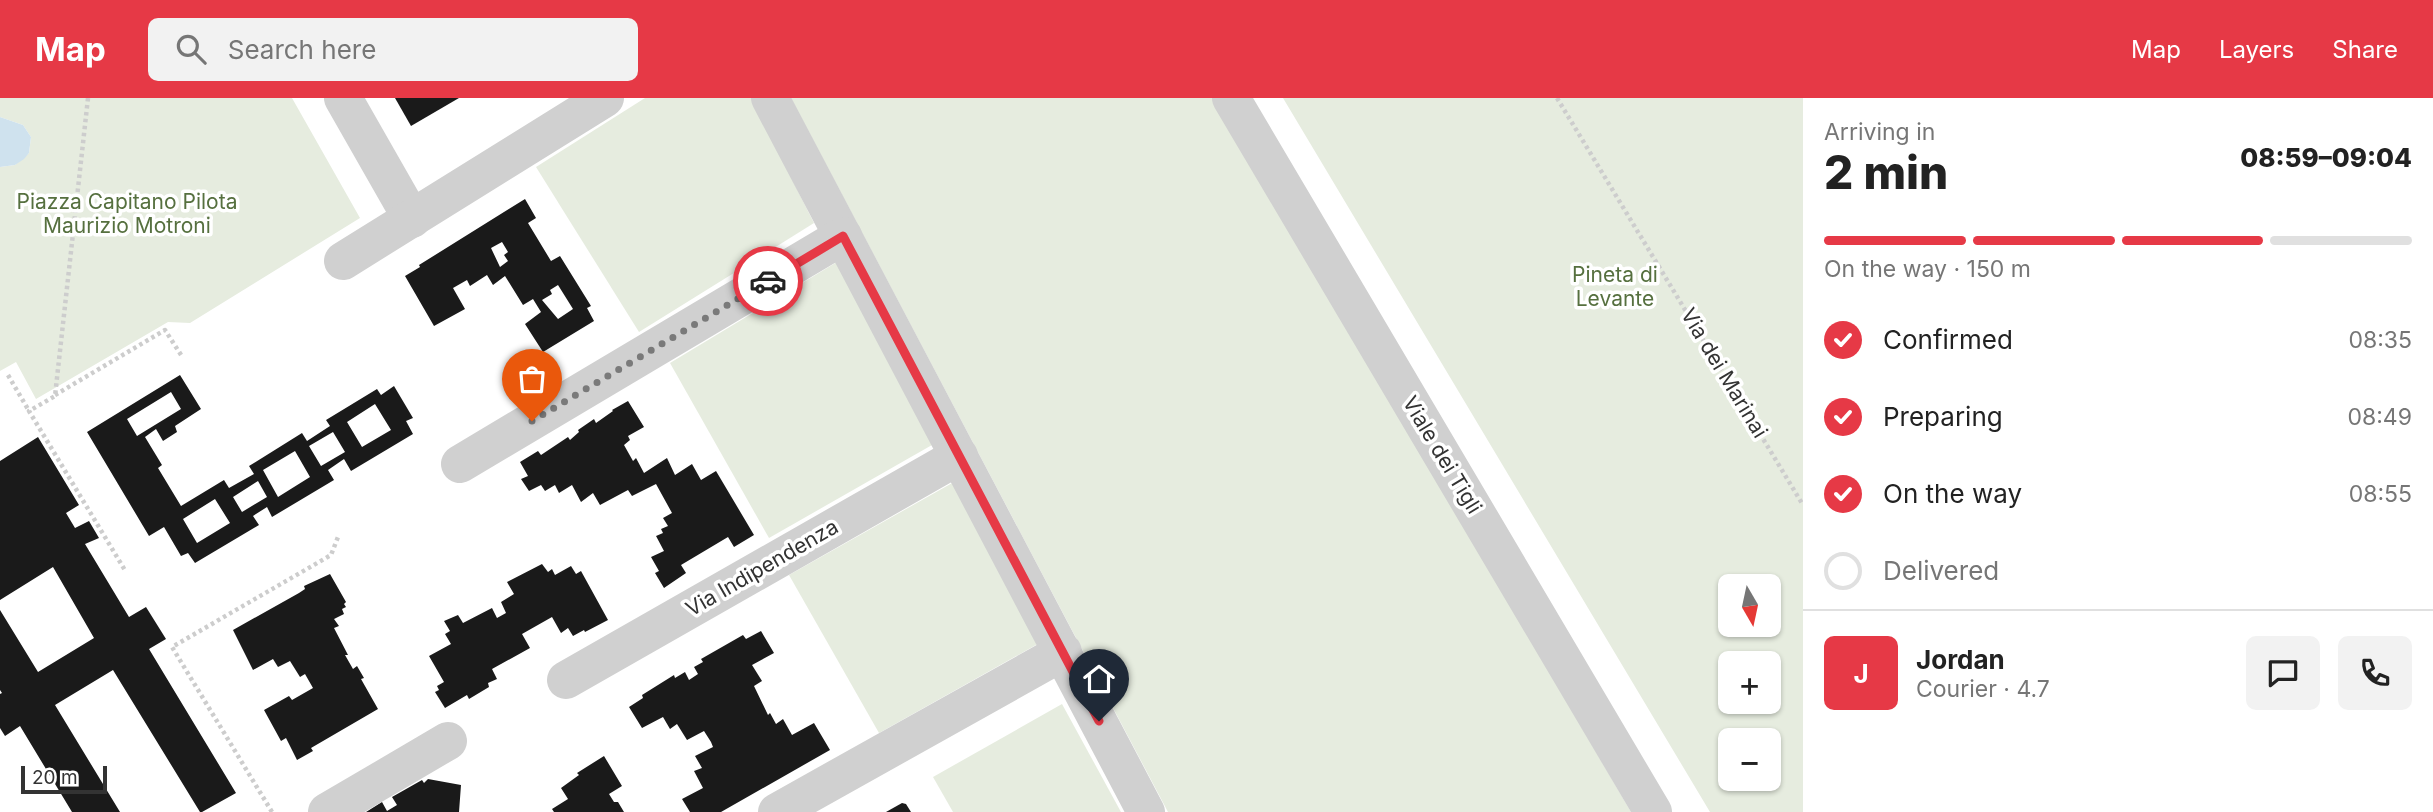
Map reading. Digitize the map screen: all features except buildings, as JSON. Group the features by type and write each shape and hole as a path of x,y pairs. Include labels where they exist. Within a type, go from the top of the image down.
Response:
{"street":[{"path":"343,98 412,219"},
{"path":"344,261 605,98"},
{"path":"770,98 1146,812"},
{"name":"Viale dei Tigli","path":"1231,98 1653,812"},
{"path":"460,464 843,236"},
{"name":"Via Indipendenza","path":"566,680 959,456"},
{"path":"777,812 1063,652"},
{"path":"327,812 448,741"}],"path":[{"path":"55,396 88,98"},
{"name":"Via dei Marinai","path":"1557,98 1803,505"},
{"path":"29,411 165,330 183,358"},
{"path":"8,376 126,572"},
{"path":"272,812 172,647 331,555 338,537"}],"green space":[{"name":"Piazza Capitano Pilota Maurizio Motroni","path":"0,98 292,98 360,218 190,323 168,322 36,399 16,362 0,371 0,167 15,165 29,153 31,137 23,125 0,117"},
{"path":"645,98 751,98 814,223 639,332 536,167"},
{"path":"791,98 1215,98 1631,812 1168,812"},
{"name":"Pineta di Levante","path":"1283,98 1803,98 1803,812 1710,812"},
{"path":"837,262 932,445 769,538 670,363"},
{"path":"954,482 1043,641 879,733 789,575"},
{"path":"1062,704 1121,812 953,812 933,777"}],"water":[{"path":"0,117 23,125 31,137 29,153 15,165 0,167"}],"way so far":[{"path":"532,421 768,281"}],"route":[{"path":"768,281 843,236 1099,721"}]}
